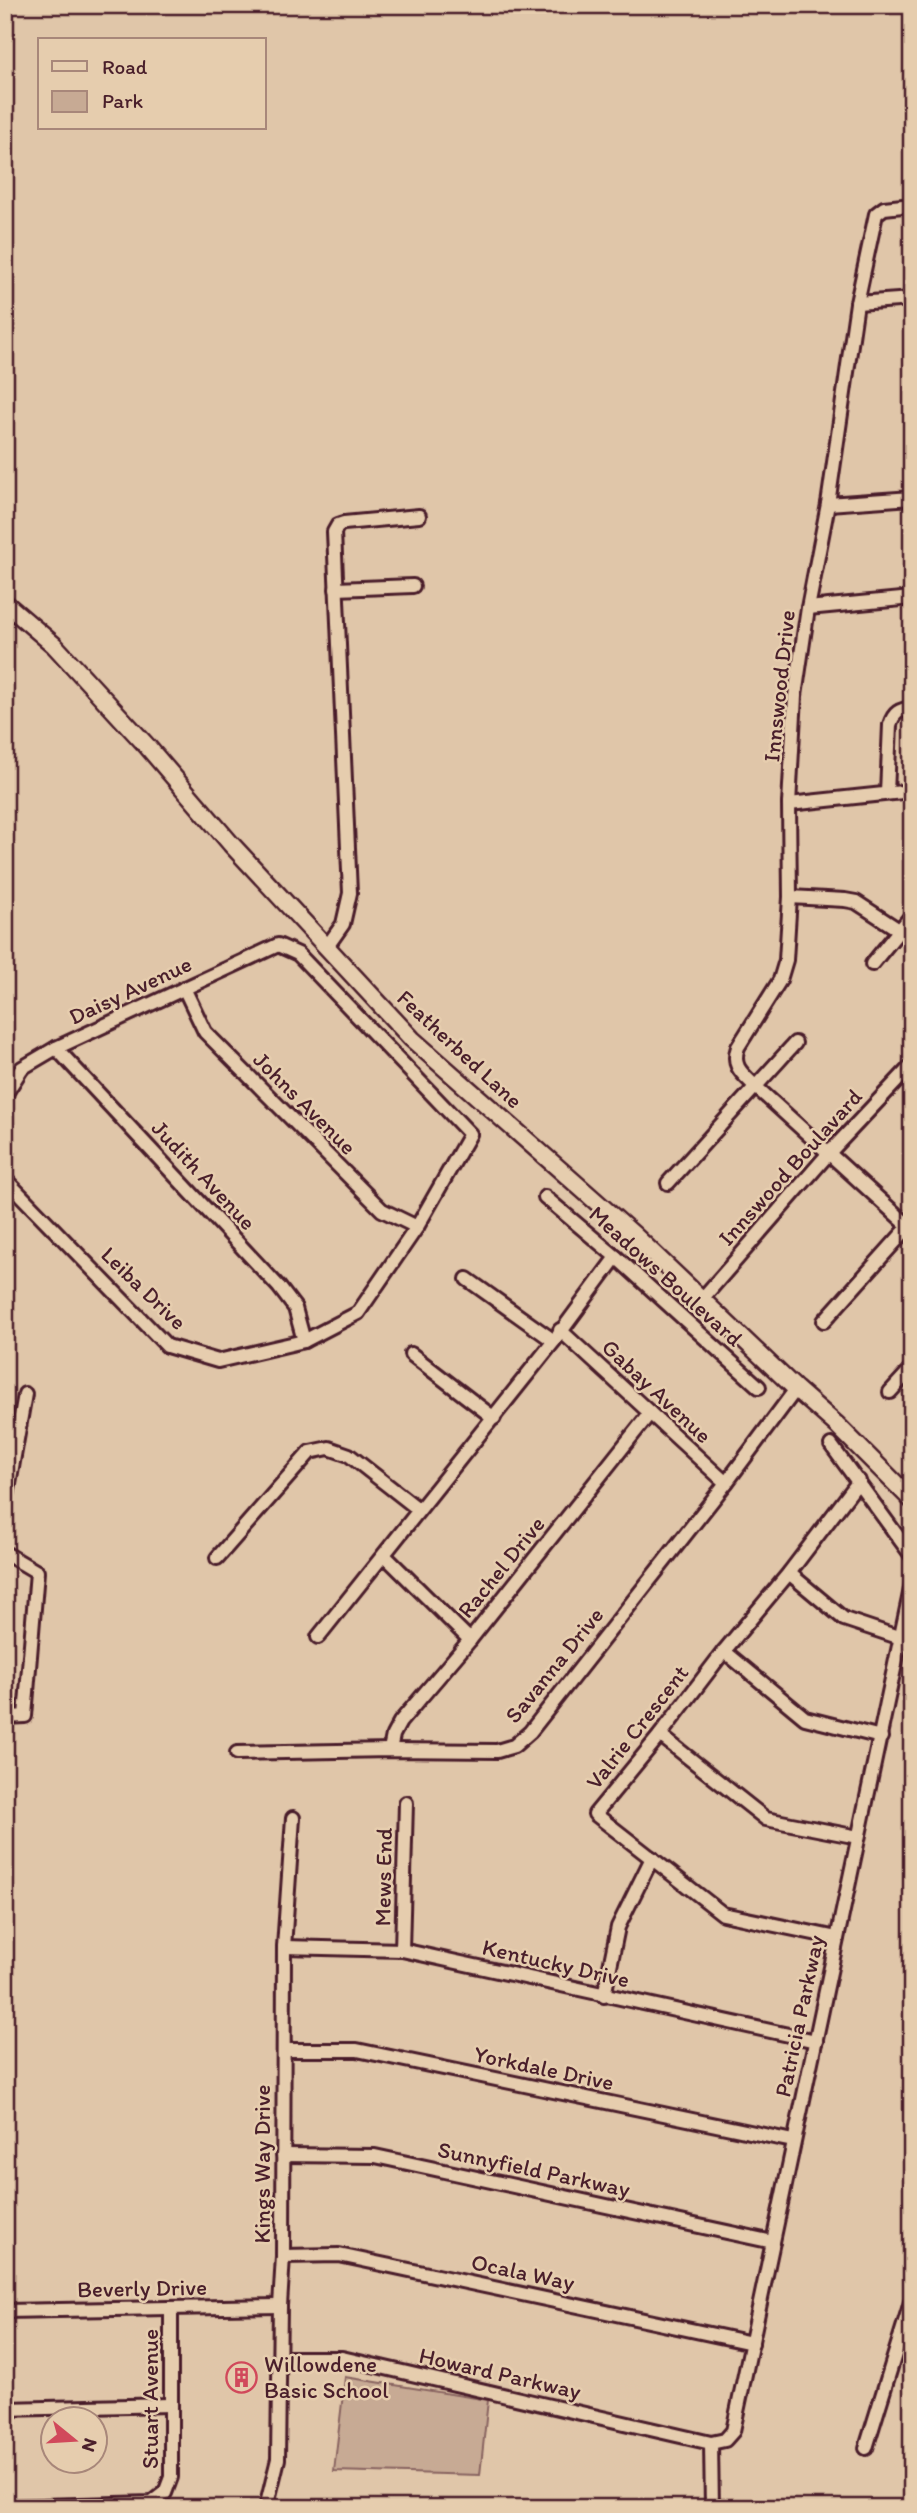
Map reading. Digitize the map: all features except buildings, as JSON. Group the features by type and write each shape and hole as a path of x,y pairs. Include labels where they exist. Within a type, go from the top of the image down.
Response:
{"main road":[{"name":"Featherbed Lane","path":"5,603 54,645 147,746 231,844 412,1039 634,1235 837,1425 912,1500"}],"street":[{"name":"Innswood Drive","path":"911,1226 756,1087 738,1069 734,1058 738,1047 780,980 786,960 790,897 789,804 795,696 828,504 857,303 876,214 884,208 912,205"},
{"path":"857,303 912,299"},
{"path":"828,504 912,498"},
{"path":"326,948 343,924 350,893 334,532 338,525 419,516"},
{"path":"336,589 413,586"},
{"path":"808,608 912,598"},
{"path":"887,793 890,725 893,715 898,711 912,708"},
{"path":"789,804 912,791"},
{"path":"790,897 856,902 899,930"},
{"path":"872,964 912,915"},
{"name":"Daisy Avenue","path":"5,1095 22,1068 56,1048 278,944 298,954 370,1030"},
{"name":"Johns Avenue","path":"184,988 205,1032 382,1210 417,1227"},
{"path":"370,1030 389,1015"},
{"name":"Leiba Drive","path":"5,1179 167,1346 218,1361 304,1341 358,1312 417,1227 470,1134 370,1030"},
{"path":"668,1183 795,1043"},
{"name":"Judith Avenue","path":"56,1048 279,1287 295,1308 304,1341"},
{"name":"Innswood Boulavard","path":"702,1299 829,1153 912,1065"},
{"name":"Meadows Boulevard","path":"545,1197 759,1387"},
{"path":"824,1321 911,1226"},
{"path":"318,1637 418,1509 494,1418 615,1257"},
{"name":"Gabay Avenue","path":"467,1279 557,1336 650,1413 726,1483"},
{"path":"411,1354 494,1418"},
{"path":"890,1392 912,1368"},
{"name":"Savanna Drive","path":"237,1753 497,1751 514,1746 530,1732 726,1483 796,1389"},
{"path":"5,1507 10,1449 24,1394"},
{"name":"Rachel Drive","path":"390,1750 400,1721 470,1640 650,1413"},
{"path":"831,1445 912,1556"},
{"path":"217,1558 310,1452 329,1448 349,1455 418,1509"},
{"name":"Valrie Crescent","path":"836,1938 723,1914 595,1814 789,1573 859,1481"},
{"path":"5,1553 37,1572 25,1716 5,1717"},
{"path":"384,1555 470,1640"},
{"path":"789,1573 844,1619 901,1638"},
{"name":"Patricia Parkway","path":"711,2443 725,2440 733,2431 912,1584"},
{"path":"724,1651 805,1718 881,1737"},
{"path":"660,1735 766,1819 858,1837"},
{"name":"Mews End","path":"402,1951 405,1804"},
{"name":"Kings Way Drive","path":"266,2508 278,2459 283,2256 284,1947 293,1818"},
{"path":"604,1996 618,1927 652,1858"},
{"name":"Kentucky Drive","path":"284,1947 402,1951 816,2041"},
{"name":"Yorkdale Drive","path":"284,2050 357,2050 793,2141"},
{"name":"Sunnyfield Parkway","path":"284,2155 374,2156 773,2242"},
{"name":"Ocala Way","path":"283,2256 339,2255 752,2343"},
{"path":"866,2448 912,2299"},
{"name":"Beverly Drive","path":"5,2311 280,2306"},
{"name":"Stuart Avenue","path":"5,2507 152,2503 165,2493 171,2477 171,2309"},
{"name":"Howard Parkway","path":"279,2358 342,2358 711,2443"},
{"path":"5,2409 170,2405"},
{"path":"711,2443 712,2508"}],"green space":[{"path":"345,2377 488,2400 480,2475 334,2471"}],"place":[{"name":"Willowdene Basic School","path":"241,2377"}]}
